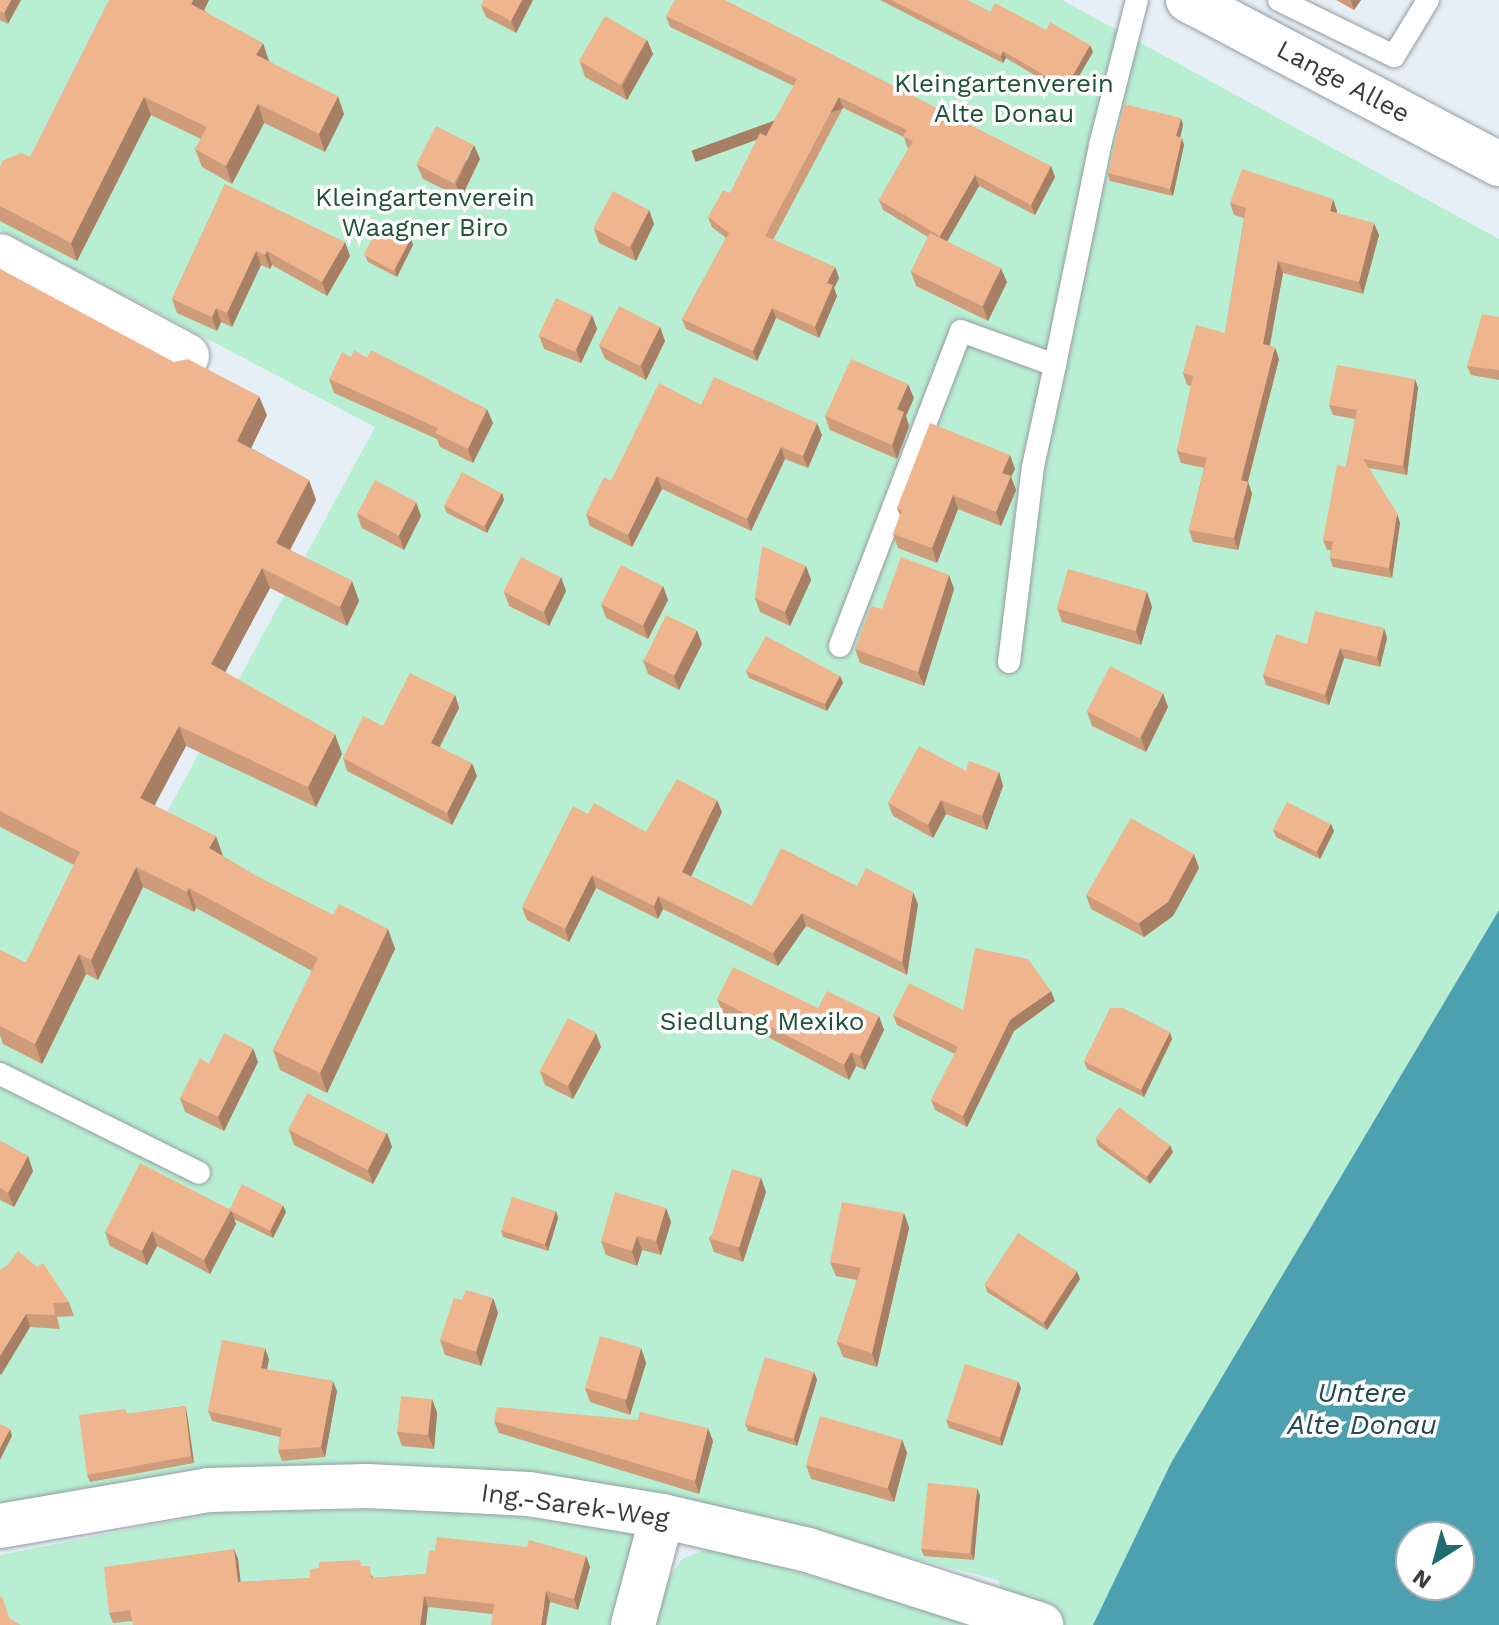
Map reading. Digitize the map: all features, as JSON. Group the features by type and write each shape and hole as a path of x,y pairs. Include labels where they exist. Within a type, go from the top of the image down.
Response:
{"street":[{"name":"Lange Allee","path":"1188,0 1499,164"},
{"path":"0,256 187,356"},
{"name":"Ing.-Sarek-Weg","path":"0,1526 208,1490 367,1486 529,1494 662,1516 808,1550 1041,1625"},
{"path":"633,1625 662,1516"}],"lane":[{"path":"1009,662 1033,467 1100,145 1137,0"},
{"path":"1279,0 1394,56 1428,0"},
{"path":"840,646 961,331 1055,365"},
{"path":"0,1074 199,1173"}],"green space":[{"name":"Siedlung Mexiko","path":"0,0 1062,0 1499,239 1499,910 1171,1463 1093,1625 1016,1625 998,1580 647,1492 0,1511 0,827 125,890 375,427 0,230"},
{"path":"463,1509 635,1533 610,1625 0,1625 0,1555 221,1511"},
{"path":"709,1548 991,1625 651,1625 660,1591 682,1559"}],"water":[{"name":"Untere Alte Donau","path":"1499,910 1499,1625 1093,1625 1171,1463"}],"building":[{"path":"0,0 11,0 4,13 0,11"},
{"path":"109,0 193,0 191,4 263,43 256,55 338,96 319,134 258,104 226,166 195,149 207,127 144,97 71,243 0,206 2,161 21,153 30,157"},
{"path":"484,0 522,0 511,21 481,5"},
{"path":"675,0 725,0 1051,166 1031,205 975,175 940,236 879,200 913,141 903,136 907,130 839,97 765,236 835,267 827,283 833,285 815,327 772,308 753,351 682,319 729,233 708,217 723,190 730,193 760,133 766,136 797,79 666,16"},
{"path":"891,0 967,0 990,12 995,3 1046,30 1050,22 1090,45 1066,88 1003,51 1001,56"},
{"path":"605,16 647,40 621,85 579,61"},
{"path":"1124,104 1181,118 1176,136 1182,138 1170,189 1108,173"},
{"path":"436,126 473,145 454,183 416,164"},
{"path":"1242,169 1333,199 1330,211 1374,223 1359,282 1278,261 1263,344 1275,347 1241,480 1248,482 1234,538 1189,530 1207,458 1177,451 1193,376 1183,373 1196,325 1225,333 1246,208 1230,203"},
{"path":"225,184 345,242 322,282 267,251 265,255 256,251 227,313 216,308 212,317 172,299"},
{"path":"613,191 649,210 629,247 593,228"},
{"path":"381,222 411,238 394,271 364,255"},
{"path":"930,233 1001,268 982,306 911,272"},
{"path":"0,269 174,362 188,359 259,396 237,441 309,480 276,543 352,581 340,607 262,568 211,664 335,734 308,787 179,726 140,798 216,836 209,848 256,876 333,915 339,904 388,929 320,1073 273,1050 318,958 189,888 187,892 136,867 91,960 79,954 35,1044 0,1026 0,950 26,963 80,852 0,811"},
{"path":"556,298 592,315 575,352 539,335"},
{"path":"619,306 660,327 640,366 599,345"},
{"path":"1482,314 1499,317 1499,370 1467,366"},
{"path":"354,350 367,358 371,350 487,409 468,449 435,433 438,428 329,379 342,352 351,357"},
{"path":"851,359 908,384 897,409 904,412 892,445 825,416"},
{"path":"1337,365 1415,379 1403,466 1363,459 1397,513 1389,568 1330,558 1333,542 1323,540 1337,465 1346,467 1357,410 1329,405"},
{"path":"714,377 817,423 803,456 781,447 747,519 657,476 628,535 586,514 604,477 611,481 659,383 701,405"},
{"path":"930,423 1010,455 1002,473 1011,476 996,512 953,495 932,548 893,534 902,510 897,508"},
{"path":"462,472 502,493 484,527 444,506"},
{"path":"375,480 416,502 399,536 357,514"},
{"path":"762,546 806,566 785,612 755,598"},
{"path":"521,557 561,577 543,612 503,592"},
{"path":"901,557 949,575 918,672 855,649 871,606 882,609"},
{"path":"621,565 663,586 643,626 601,604"},
{"path":"1068,569 1147,592 1136,631 1057,608"},
{"path":"1315,611 1384,628 1377,657 1340,648 1325,695 1263,675 1276,634 1307,644"},
{"path":"666,615 697,630 674,676 644,661"},
{"path":"766,636 840,676 825,704 746,671"},
{"path":"1110,666 1163,693 1139,738 1087,711"},
{"path":"410,673 455,695 431,743 472,763 447,813 343,758 363,716 383,726"},
{"path":"919,746 966,771 969,761 999,772 982,816 941,800 928,825 888,803"},
{"path":"677,779 717,800 682,872 752,906 781,848 857,886 866,868 913,892 902,962 802,913 773,953 658,896 654,906 592,875 565,929 522,907 573,806 588,814 594,803 646,832"},
{"path":"1287,802 1331,824 1317,852 1273,830"},
{"path":"1131,818 1194,854 1168,902 1139,923 1086,895"},
{"path":"975,948 1028,959 1051,991 1010,1020 963,1116 931,1100 958,1047 893,1015 909,983 963,1010"},
{"path":"733,967 818,1008 827,991 879,1016 860,1056 851,1052 844,1065 717,999"},
{"path":"1110,1008 1123,1008 1170,1032 1141,1090 1084,1061"},
{"path":"568,1018 596,1033 568,1086 540,1071"},
{"path":"224,1033 253,1048 218,1117 180,1098 200,1058 209,1064"},
{"path":"307,1093 386,1133 368,1170 288,1130"},
{"path":"1119,1107 1170,1146 1147,1177 1096,1138"},
{"path":"0,1141 28,1156 8,1193 0,1188"},
{"path":"140,1163 231,1210 204,1260 152,1231 142,1251 105,1232"},
{"path":"732,1169 761,1178 739,1248 711,1239"},
{"path":"242,1184 283,1205 270,1231 231,1211"},
{"path":"615,1192 666,1208 656,1241 637,1236 632,1251 601,1241"},
{"path":"512,1197 556,1211 545,1245 501,1230"},
{"path":"842,1202 904,1213 872,1353 837,1342 861,1268 830,1262"},
{"path":"1018,1233 1077,1271 1043,1323 984,1285"},
{"path":"18,1251 37,1267 43,1263 69,1302 53,1303 55,1315 26,1314 0,1356 0,1270"},
{"path":"466,1290 493,1298 476,1352 440,1340 454,1298 462,1300"},
{"path":"600,1336 641,1348 626,1400 585,1388"},
{"path":"222,1340 265,1348 261,1368 333,1381 321,1447 278,1450 282,1428 208,1411"},
{"path":"765,1357 814,1372 793,1439 745,1424"},
{"path":"965,1364 1018,1381 1000,1437 947,1420"},
{"path":"401,1396 432,1399 428,1435 397,1432"},
{"path":"185,1406 191,1456 87,1475 79,1415 125,1409 126,1414"},
{"path":"497,1407 638,1420 640,1412 708,1428 695,1481 494,1421"},
{"path":"820,1416 902,1439 888,1488 806,1465"},
{"path":"0,1424 10,1429 0,1448"},
{"path":"928,1483 977,1488 970,1554 921,1549"},
{"path":"437,1537 527,1547 529,1540 586,1556 574,1599 546,1591 541,1625 491,1625 494,1604 424,1596 420,1625 133,1625 130,1610 109,1613 104,1567 234,1549 238,1582 310,1578 310,1569 319,1568 319,1562 360,1560 361,1566 370,1566 371,1578 426,1574 429,1550 435,1551"},
{"path":"2,1596 9,1618 21,1625 0,1625"}],"park label":[{"name":"Kleingartenverein Alte Donau","path":"1004,99"},
{"name":"Kleingartenverein Waagner Biro","path":"425,213"}]}
